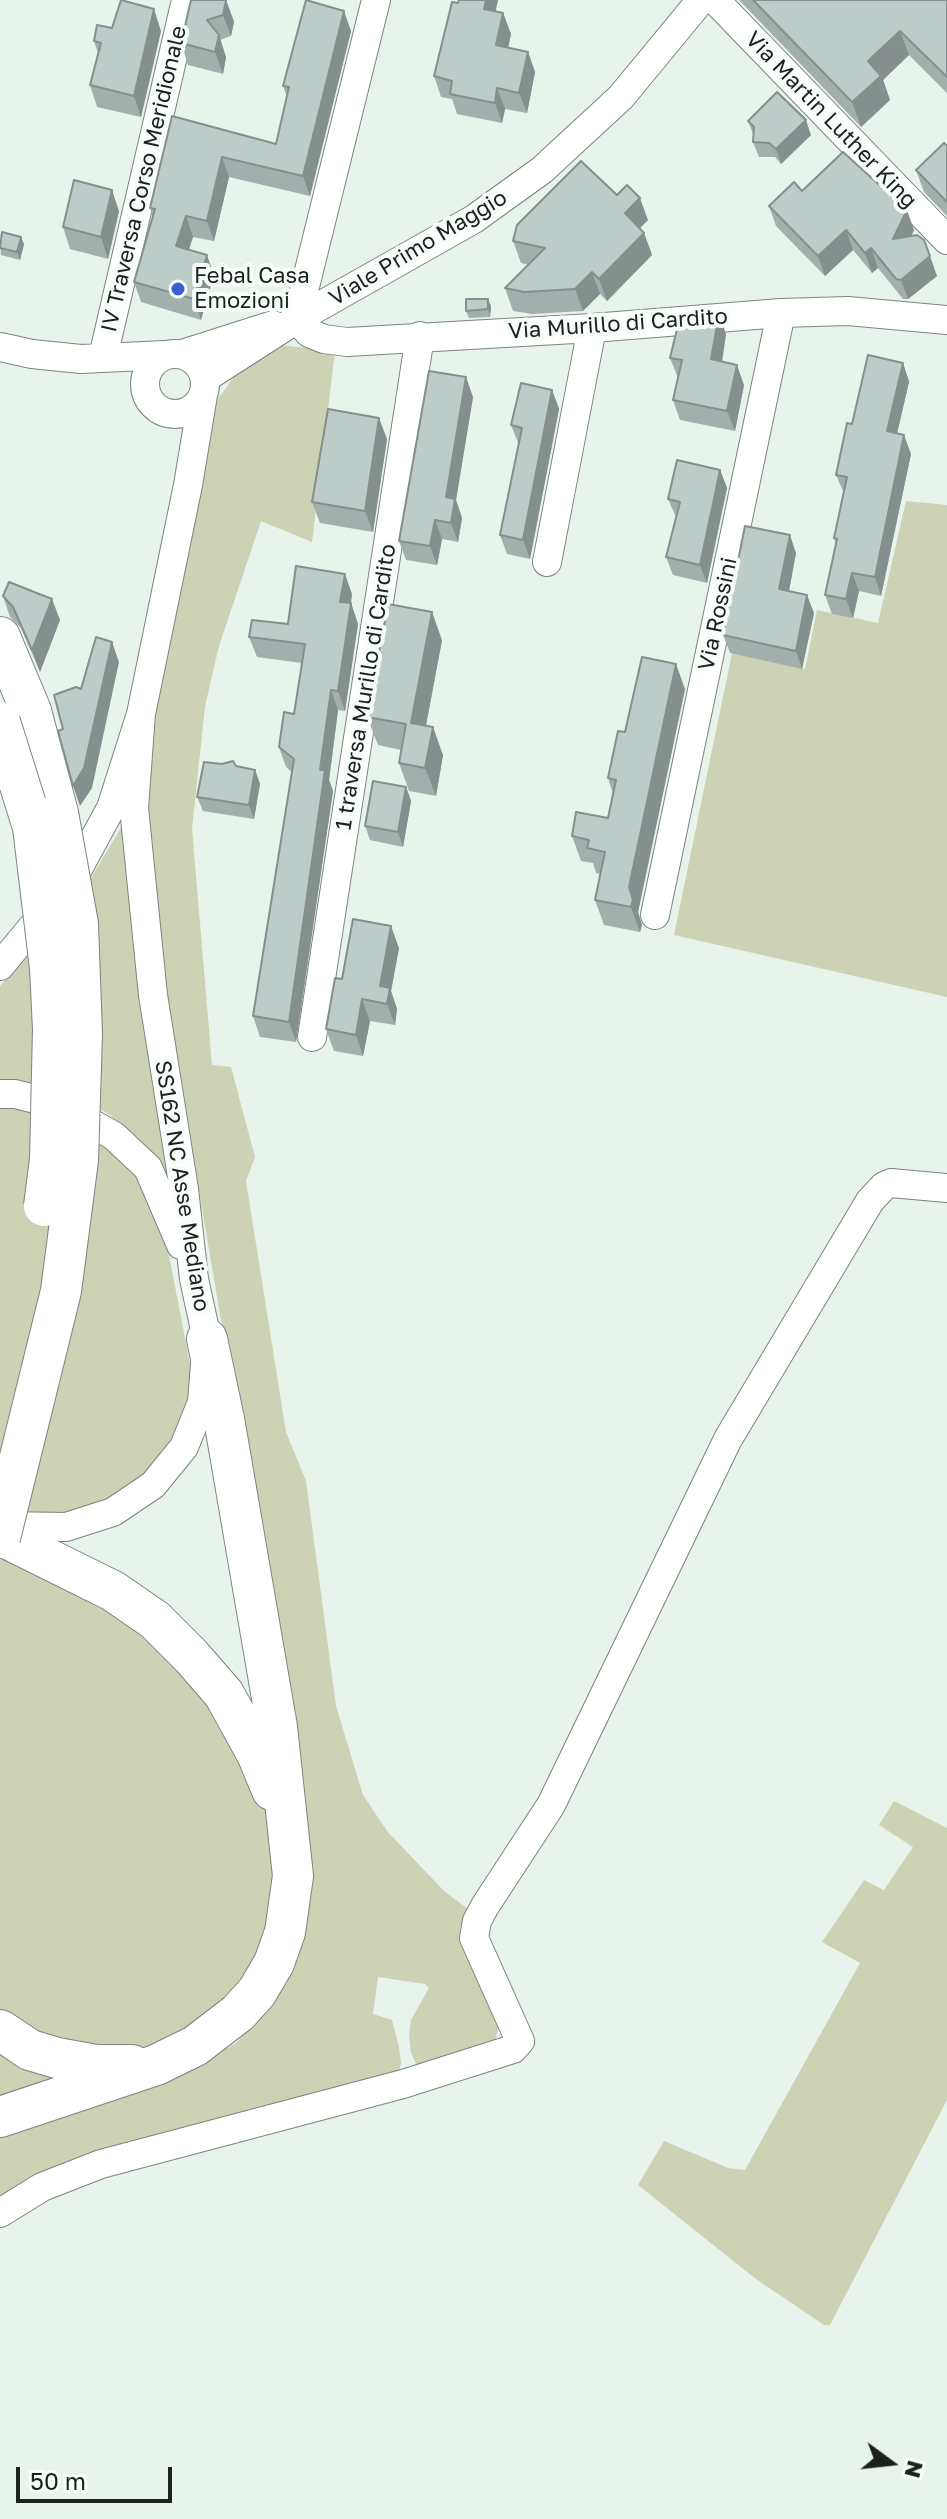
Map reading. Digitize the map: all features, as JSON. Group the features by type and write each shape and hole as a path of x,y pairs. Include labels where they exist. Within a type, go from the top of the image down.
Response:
{"highway":[{"path":"0,637 31,711 58,813 78,924 82,1034 78,1160 61,1291 0,1536 113,1591 155,1620 191,1656 224,1694 257,1754 289,1835"},
{"path":"0,722 33,827 50,968 53,1029 50,1159 36,1279 0,1429"},
{"path":"0,2117 156,2065 195,2046 238,2013 257,1992 274,1963 285,1932 292,1888 277,1727 207,1339"},
{"path":"0,2030 30,2050 57,2058 96,2065 156,2065"}],"street":[{"name":"IV Traversa Corso Meridionale","path":"103,357 186,0"},
{"path":"297,319 376,0"},
{"name":"Viale Primo Maggio","path":"204,386 297,319 474,219 542,170 621,97 701,0"},
{"name":"Via Martin Luther King","path":"715,0 947,240"},
{"name":"Via Murillo di Cardito","path":"297,319 309,333 347,342 781,313 848,311 947,320"},
{"name":"Via Rossini","path":"655,915 781,313"},
{"name":"Viale Primo Maggio","path":"0,347 81,359 173,355 297,319"},
{"path":"547,562 592,328"},
{"name":"1 traversa Murillo di Cardito","path":"312,1037 420,336"},
{"path":"103,357 159,406 190,410 204,386 197,363 173,355 149,368 145,378 159,406"},
{"name":"SS162 NC Asse Mediano","path":"0,966 73,878 111,808 141,714 188,485 204,386"},
{"name":"SS162 NC Asse Mediano","path":"159,406 178,445 181,475 177,534"},
{"name":"SS162 NC Asse Mediano","path":"0,1526 66,1527 113,1512 153,1485 184,1447 202,1402 207,1339 194,1279 184,1189 153,995 134,808 141,714"},
{"path":"0,1094 15,1094 59,1105 114,1136 148,1168 194,1279"},
{"path":"0,2213 42,2187 101,2164 403,2084 513,2049 520,2041 474,1938 477,1921 551,1805 728,1439 870,1201 891,1183 947,1188"}],"green space":[{"path":"280,345 335,351 312,542 261,521 219,646 205,706 192,829 212,1065 231,1067 255,1157 246,1181 286,1432 306,1481 336,1706 363,1795 387,1831 444,1891 469,1910 460,1928 461,1944 499,2024 495,2043 418,2069 411,2052 411,2020 429,1988 425,1984 378,1977 373,2014 392,2020 401,2063 398,2075 0,2204 0,2131 186,2072 236,2043 271,2006 297,1961 308,1915 311,1867 303,1800 158,951 144,811 149,750 207,429 216,402 233,378 266,349"},
{"path":"906,501 947,505 947,997 674,935 732,653 805,669 817,610 878,623"},
{"path":"125,821 134,951 175,1183 171,1184 144,1145 109,1114 88,1103 0,1084 0,986 92,876"},
{"path":"0,1105 29,1109 107,1142 141,1179 162,1219 192,1374 191,1394 181,1433 146,1481 75,1515 35,1515 0,1506"},
{"path":"0,1551 93,1592 197,1678 252,1765 271,1822 277,1917 232,2001 151,2050 104,2056 0,2020"},
{"path":"894,1801 947,1828 947,2100 830,2325 824,2325 756,2279 638,2185 664,2141 728,2168 745,2170 860,1963 822,1942 864,1880 884,1890 913,1847 879,1825"},
{"path":"0,2048 67,2075 0,2105"}],"building":[{"path":"121,0 154,9 134,96 90,85 101,43 94,41 97,25 112,28"},
{"path":"191,0 226,0 223,15 207,20 219,35 215,52 181,43"},
{"path":"306,0 344,11 303,176 222,157 207,221 186,216 176,246 207,255 194,299 134,282 155,209 150,208 172,116 276,144 289,87 283,86"},
{"path":"459,0 486,0 484,9 503,13 496,45 528,52 519,93 497,88 495,103 450,94 452,81 434,76 452,2 458,3"},
{"path":"753,0 947,0 947,77 900,31 868,61 881,76 852,102"},
{"path":"777,92 806,120 776,149 769,143 753,142 754,127 748,121"},
{"path":"944,143 947,146 947,202 916,170"},
{"path":"843,152 907,210 893,239 917,235 924,240 930,256 901,280 896,279 871,248 865,253 846,230 818,256 769,206 794,182 802,191"},
{"path":"581,161 617,195 627,185 640,198 625,213 644,233 599,279 592,272 575,289 524,292 505,288 545,248 513,241 517,225"},
{"path":"74,180 112,190 101,237 63,227"},
{"path":"2,232 21,237 17,252 0,248"},
{"path":"466,299 488,299 488,309 466,311"},
{"path":"719,314 711,359 737,365 727,411 673,400 682,360 670,358 680,317"},
{"path":"868,355 903,363 887,431 904,435 875,577 852,573 846,599 825,595 847,477 836,475 847,423 852,424"},
{"path":"429,371 466,377 446,497 455,499 451,523 435,520 430,546 399,541"},
{"path":"521,383 552,390 523,540 500,535 522,428 511,425"},
{"path":"328,409 379,418 365,511 312,502"},
{"path":"677,460 720,470 700,565 666,557 680,502 668,499"},
{"path":"745,526 790,535 779,589 807,595 796,651 723,635"},
{"path":"296,566 345,574 340,602 351,603 338,691 331,690 320,770 325,770 289,1022 253,1016 294,759 279,747 284,712 294,714 305,644 249,637 252,620 288,624"},
{"path":"9,582 52,599 32,650 13,607 3,596"},
{"path":"388,604 432,612 411,723 433,727 425,768 399,763 406,724 367,717"},
{"path":"96,637 112,642 84,768 73,786 58,731 63,729 54,695 76,687 81,689"},
{"path":"642,657 676,664 629,887 633,900 631,907 595,900 605,852 587,848 589,840 572,836 576,812 608,818 616,780 608,778 618,731 625,732"},
{"path":"233,761 236,766 255,770 249,805 197,797 204,762 222,764"},
{"path":"373,781 406,787 398,832 365,826"},
{"path":"353,919 391,926 380,986 390,988 387,1004 362,999 356,1035 326,1029 335,978 342,979"}],"place":[{"name":"Febal Casa Emozioni","path":"178,289"}]}
